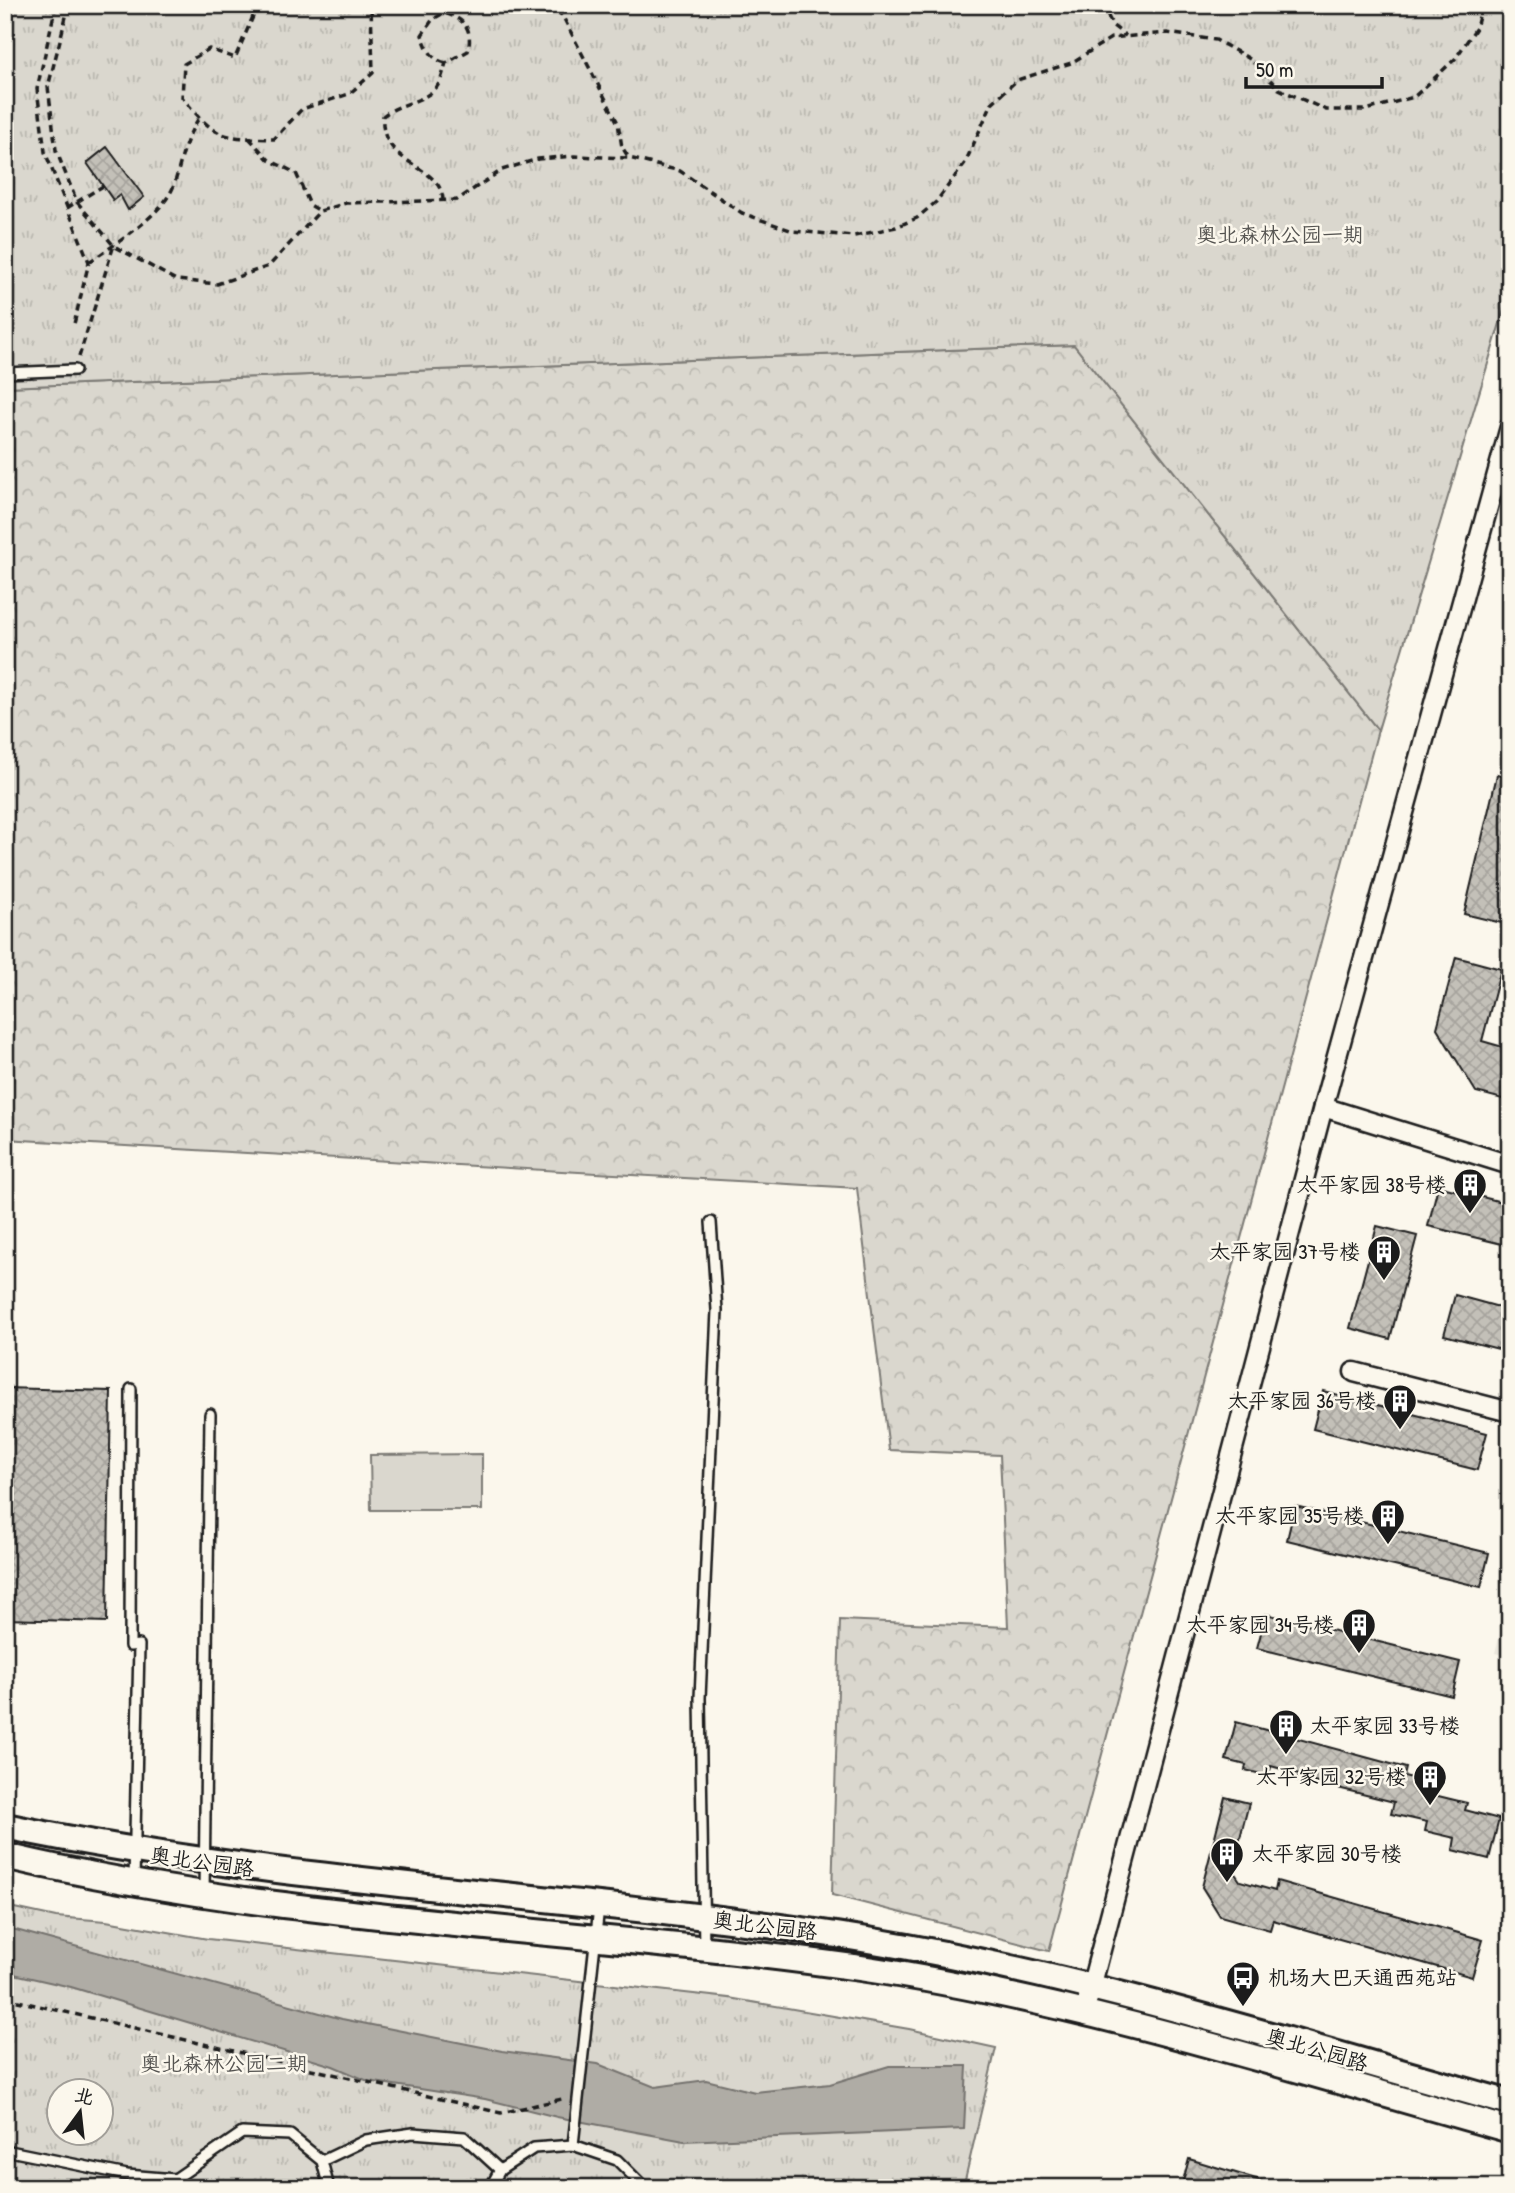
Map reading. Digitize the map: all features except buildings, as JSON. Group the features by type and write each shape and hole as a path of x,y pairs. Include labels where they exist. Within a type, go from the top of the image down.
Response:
{"main road":[{"name":"奥北公园路","path":"5,1826 205,1863 704,1918 867,1940 1091,1987 1510,2103"},
{"name":"奥北公园路","path":"5,1856 134,1884 204,1895 704,1949 888,1973 1008,1994 1084,2012 1510,2130"}],"street":[{"path":"1084,2012 1322,1107 1510,427"},
{"path":"1322,1107 1510,1165"},
{"path":"1354,1372 1510,1412"}],"lane":[{"path":"5,373 75,370"},
{"path":"704,1949 701,1621 717,1310 711,1222"},
{"path":"131,1389 130,1646 139,1645 134,1884"},
{"path":"204,1895 210,1414"},
{"path":"573,2145 599,1907"},
{"path":"5,2150 127,2175 175,2179 242,2133 290,2135 322,2161 330,2188"},
{"path":"322,2161 366,2140 413,2133 464,2137 500,2170"},
{"path":"490,2188 500,2170 534,2148 573,2145 617,2160 645,2188"}],"path":[{"path":"57,5 37,89 45,152 89,262 74,324"},
{"path":"69,5 48,87 56,150 77,202 114,246 176,280 217,284 270,266 320,211 346,203 457,200 502,170 538,159 629,158 680,171 742,213 793,231 854,236 896,227 917,218 936,202 965,163 992,103 1017,80 1071,63 1111,38 1167,33 1216,40 1251,59 1279,89 1326,110 1366,110 1414,97 1424,88 1455,59 1476,28 1482,5"},
{"path":"258,5 235,58 209,49 184,64 182,97 209,130 241,139 274,139 302,109 349,94 373,73 371,5"},
{"path":"545,5 562,15 618,123 622,147 629,158"},
{"path":"1102,5 1114,26 1126,36"},
{"path":"443,200 442,192 429,175 399,157 386,139 382,127 383,116 392,108 438,86 446,63 467,51 471,37 467,25 457,17 444,13 433,19 422,35 427,50 437,61 446,63"},
{"path":"89,262 114,246 159,208 173,187 186,136 198,118"},
{"path":"249,138 269,160 296,173 310,205 320,211"},
{"path":"67,208 103,186"},
{"path":"75,370 114,246"},
{"path":"5,1998 501,2113 562,2099"}],"shaded area":[{"path":"1510,1597 1510,1657 1495,1653"},
{"path":"5,1927 342,2019 502,2051 598,2064 655,2087 706,2080 755,2092 830,2084 889,2066 967,2066 964,2129 684,2141 557,2117 485,2099 368,2081 333,2066 71,1987 5,1972"}],"green space":[{"name":"奥北森林公园一期","path":"5,5 1510,5 1510,290 1378,730 1074,345 5,387"},
{"path":"1074,345 1378,730 1049,1951 832,1895 840,1620 1008,1627 1000,1455 889,1450 857,1188 5,1139 5,387"},
{"path":"482,1454 482,1510 371,1510 370,1455"},
{"name":"奥北森林公园二期","path":"5,1906 56,1917 106,1921 208,1939 729,1998 909,2029 996,2048 963,2188 5,2188"}],"place":[{"name":"太平家园 38号楼","path":"1470,1215"},
{"name":"太平家园 37号楼","path":"1384,1282"},
{"name":"太平家园 36号楼","path":"1400,1431"},
{"name":"太平家园 35号楼","path":"1388,1546"},
{"name":"太平家园 34号楼","path":"1359,1655"},
{"name":"太平家园 33号楼","path":"1286,1756"},
{"name":"太平家园 32号楼","path":"1430,1807"},
{"name":"太平家园 30号楼","path":"1227,1884"},
{"name":"机场大巴天通西苑站","path":"1243,2008"}]}
